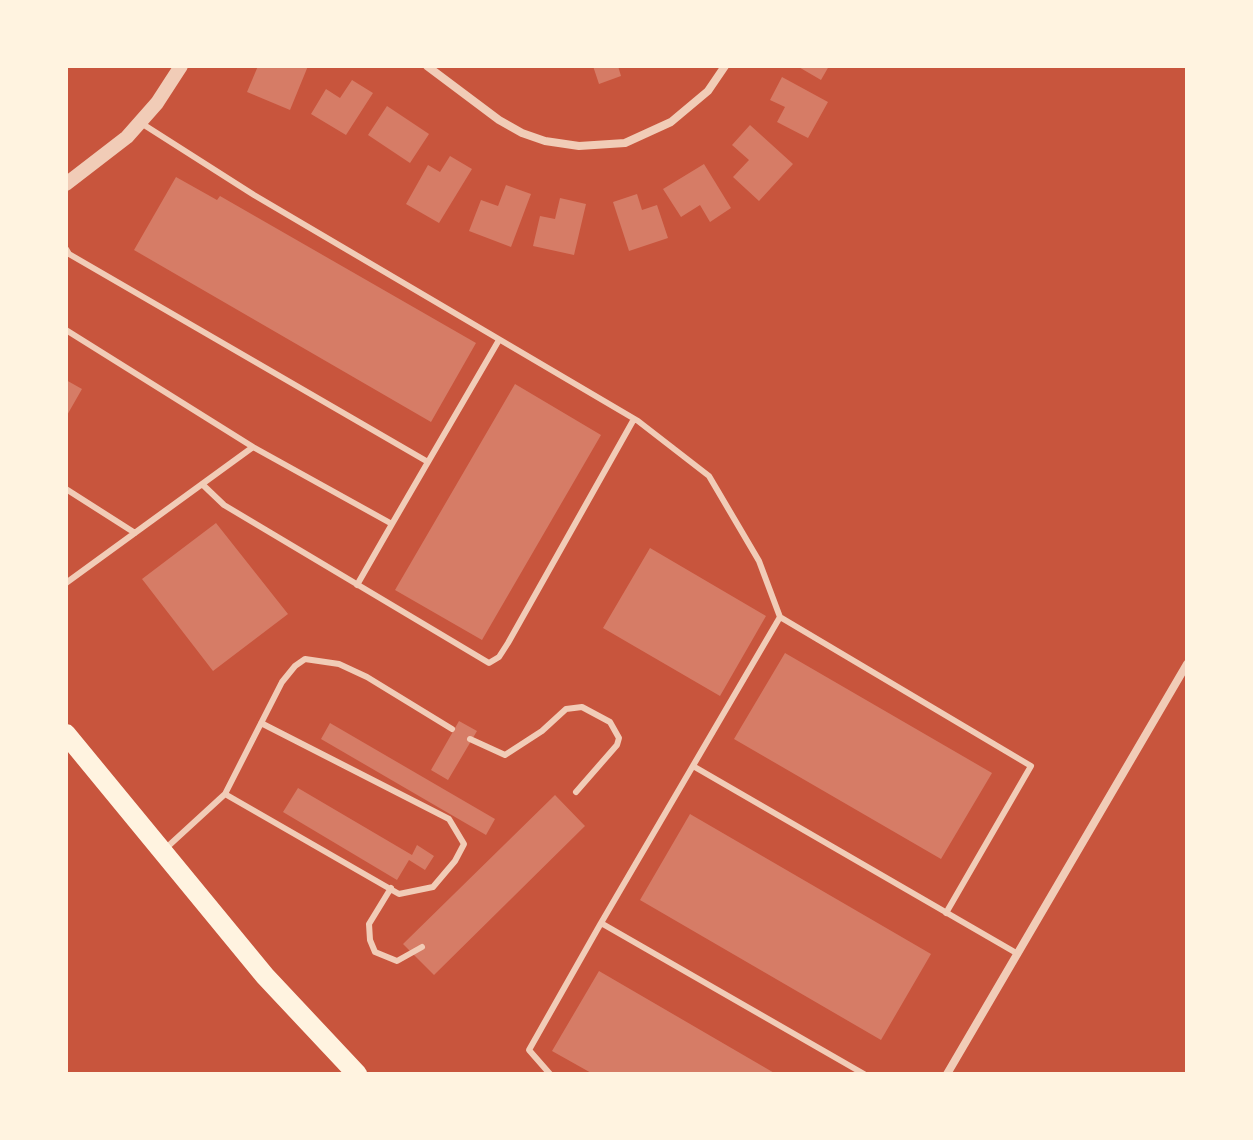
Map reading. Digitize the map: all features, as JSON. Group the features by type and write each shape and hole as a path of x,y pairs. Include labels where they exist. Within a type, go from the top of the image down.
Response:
{"main road":[{"path":"66,734 265,976 357,1074"}],"street":[{"path":"67,182 117,145 157,103 181,66"},
{"path":"427,66 499,120 522,133 545,141 579,146 625,143 671,122 708,91 725,66"},
{"path":"947,1074 1187,664"}],"lane":[{"path":"139,122 254,195 634,419 709,476 759,561 780,617 1031,766 946,913"},
{"path":"67,254 428,462"},
{"path":"66,330 253,447 392,524"},
{"path":"357,585 499,340"},
{"path":"202,484 224,505 489,663 499,657 508,643 634,419"},
{"path":"66,583 253,447"},
{"path":"66,489 135,533"},
{"path":"550,1074 529,1050 780,617"},
{"path":"162,851 225,794 282,682 305,659 339,664 452,729"},
{"path":"470,739 505,755 542,731 566,709 582,707 610,722 619,738 617,745 576,792"},
{"path":"225,794 399,894 433,887 455,861 464,844 449,819 261,723"},
{"path":"693,766 1018,954"},
{"path":"391,888 369,924 375,952 397,961 422,947"},
{"path":"601,923 863,1074"}],"building":[{"path":"258,66 308,66 290,110 247,92"},
{"path":"593,66 618,66 621,76 599,84"},
{"path":"797,66 829,66 821,80"},
{"path":"782,77 828,102 808,138 777,122 785,107 770,100"},
{"path":"352,80 373,93 346,135 311,114 326,89 340,98"},
{"path":"387,106 429,134 410,163 368,135"},
{"path":"750,125 793,164 759,201 733,177 749,160 732,145"},
{"path":"450,156 472,169 439,223 406,204 428,165 440,172"},
{"path":"704,164 731,208 710,222 700,205 681,217 663,189"},
{"path":"176,177 217,200 220,196 476,343 431,422 134,250"},
{"path":"506,185 531,194 511,247 469,231 481,200 498,206"},
{"path":"637,194 642,210 657,205 668,238 629,251 613,202"},
{"path":"560,198 586,204 574,255 533,246 540,216 555,219"},
{"path":"66,380 82,389 66,417"},
{"path":"515,384 601,435 482,640 395,590"},
{"path":"216,523 288,614 213,671 142,579"},
{"path":"650,548 766,616 720,696 603,628"},
{"path":"785,653 992,773 941,859 734,739"},
{"path":"459,721 477,731 448,780 431,770"},
{"path":"330,723 495,819 486,835 321,739"},
{"path":"298,788 412,855 417,845 434,856 425,870 409,860 397,880 283,812"},
{"path":"555,795 585,826 434,975 403,944"},
{"path":"690,814 931,954 881,1040 640,900"},
{"path":"599,971 776,1074 593,1074 552,1051"}]}
